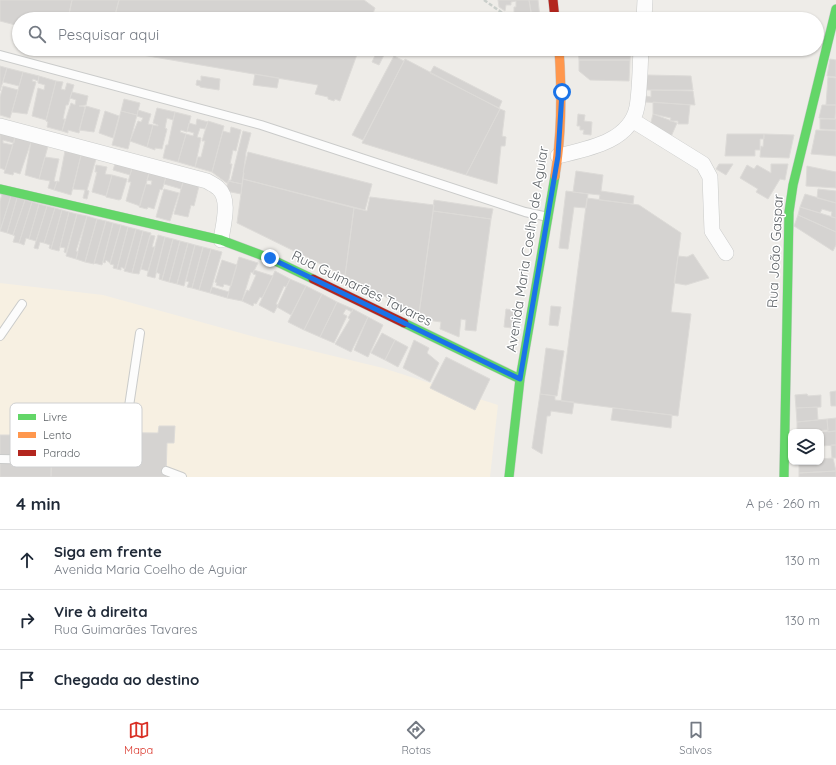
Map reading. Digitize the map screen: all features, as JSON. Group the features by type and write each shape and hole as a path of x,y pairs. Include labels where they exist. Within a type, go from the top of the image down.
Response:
{"street":[{"path":"553,0 555,12"},
{"path":"644,12 645,0"},
{"name":"Rua João Gaspar","path":"783,470 789,212 793,185 836,9"},
{"name":"Avenida Maria Coelho de Aguiar","path":"509,477 520,379 558,156 562,92 559,56"},
{"path":"558,156 602,144 617,136 632,120 637,108 641,56"},
{"path":"632,120 703,164 710,177 712,231 726,253"},
{"path":"0,126 207,181 218,188 224,196 225,211 221,240"},
{"name":"Rua Guimarães Tavares","path":"0,189 221,240 270,258 520,379"},
{"path":"777,477 783,470"}],"lane":[{"path":"0,55 261,125 525,212 548,217"},
{"path":"0,336 22,304"},
{"path":"129,403 140,332"},
{"path":"0,459 10,459"},
{"path":"166,471 182,477"}],"path":[{"path":"484,0 500,12"}],"shaded area":[{"path":"0,283 103,295 259,338 383,368 498,405 490,477 0,477"}],"building":[{"path":"0,0 72,0 69,12 12,12 12,24 0,21"},
{"path":"72,0 119,0 116,12 69,12"},
{"path":"119,0 364,0 375,8 374,12 116,12"},
{"path":"498,0 529,0 531,12 514,12 516,1 511,2 511,5 506,5 505,11 499,7"},
{"path":"529,0 538,0 539,12 531,12"},
{"path":"148,56 356,56 340,101 335,99 334,101 328,99 328,97 315,94 318,85"},
{"path":"375,56 384,56 379,65 372,62"},
{"path":"394,56 404,61 363,140 352,135"},
{"path":"579,56 630,56 630,60 579,60"},
{"path":"405,59 500,109 466,175 362,143"},
{"path":"830,59 836,60 836,77 827,76"},
{"path":"579,60 630,60 629,81 590,80 579,71"},
{"path":"0,66 7,68 0,91"},
{"path":"434,66 502,101 499,108 430,73"},
{"path":"7,68 23,72 19,86 3,82"},
{"path":"23,72 39,76 38,81 33,79 32,81 36,82 27,114 12,112"},
{"path":"255,74 279,78 277,88 253,85"},
{"path":"647,75 691,76 693,90 646,90"},
{"path":"39,76 56,81 46,120 32,116 38,88 44,90 45,85 38,83"},
{"path":"201,76 220,79 219,90 196,85 197,80 201,81"},
{"path":"828,77 836,78 836,105 826,105"},
{"path":"56,81 63,82 61,89 65,90 67,83 74,85 68,105 66,105 62,131 47,127 48,122 46,121"},
{"path":"3,86 18,90 10,118 0,115 0,97"},
{"path":"651,90 693,91 695,105 645,102 646,96 651,97"},
{"path":"72,92 88,96 86,105 79,106 85,107 79,133 68,130 68,133 62,131 71,103 75,105 76,100 70,98"},
{"path":"124,99 140,103 137,115 121,111"},
{"path":"653,102 690,105 688,124 678,124 678,121 670,121 671,118 653,114"},
{"path":"822,105 836,105 835,119 819,118"},
{"path":"86,106 100,110 94,132 79,130"},
{"path":"157,108 175,112 173,120 167,118 165,128 167,129 162,149 155,148 155,150 147,147 153,125 158,126 153,123"},
{"path":"500,109 505,111 502,136 506,137 505,146 501,146 497,184 466,175"},
{"path":"138,110 151,114 148,124 153,125 147,147 130,141 138,121 141,122 143,118 137,116"},
{"path":"105,111 119,116 113,138 99,133"},
{"path":"121,111 137,115 128,149 112,145"},
{"path":"175,112 191,116 187,132 181,130 180,132 186,134 178,162 163,158 166,145 168,145"},
{"path":"578,114 585,115 584,121 592,122 591,135 583,134 584,130 580,130 580,126 577,126"},
{"path":"653,114 677,123 670,139 650,126"},
{"path":"197,119 208,122 205,129 200,128 197,137 201,138 195,167 178,162 186,134 193,136 194,133 187,131 189,123 196,125"},
{"path":"820,119 836,119 836,130 820,129"},
{"path":"208,121 224,126 212,172 195,167 198,157 201,157 205,141 202,141"},
{"path":"231,127 241,130 236,151 233,150 228,184 212,172 223,131 230,133"},
{"path":"816,130 836,131 836,156 811,154"},
{"path":"243,131 251,133 246,152 242,184 228,181 231,180"},
{"path":"0,133 15,137 14,143 3,140 3,143 13,145 5,170 0,168"},
{"path":"727,134 764,134 764,139 760,139 760,150 755,150 755,156 725,156"},
{"path":"764,134 794,135 789,158 760,157 761,146 763,147"},
{"path":"15,137 31,142 20,174 14,172 13,175 4,173"},
{"path":"31,142 48,146 39,179 25,175"},
{"path":"65,151 81,155 71,195 54,190 57,181 59,182"},
{"path":"248,152 372,184 365,210 243,179 243,172"},
{"path":"81,155 96,159 87,190 89,191 87,199 83,198 85,190 73,189"},
{"path":"45,157 59,159 54,181 57,182 54,190 48,188 50,181 39,179"},
{"path":"115,164 132,168 130,175 113,170"},
{"path":"719,164 733,164 726,175 716,169"},
{"path":"771,164 788,164 785,180 780,179 768,199 756,192 758,189 740,178 747,165 754,169 757,165 771,173"},
{"path":"96,165 107,167 105,174 112,175 106,196 92,192 97,172 95,172"},
{"path":"807,166 836,172 836,188 806,186"},
{"path":"132,168 149,173 140,206 126,201 131,182 128,182"},
{"path":"576,171 603,175 601,191 634,196 633,204 599,200 600,195 573,192"},
{"path":"149,173 166,177 162,190 160,189 154,209 139,207 146,184 151,185 152,181 147,180"},
{"path":"112,175 127,179 121,199 119,200 106,197"},
{"path":"166,177 183,182 181,189 164,184"},
{"path":"243,179 354,208 345,276 237,223"},
{"path":"228,181 242,184 241,194 226,191"},
{"path":"183,182 199,186 194,206 191,205 188,217 174,214"},
{"path":"164,189 179,193 170,221 156,217"},
{"path":"818,189 836,191 836,203 817,198"},
{"path":"566,191 588,194 586,208 574,207 568,249 559,248"},
{"path":"2,194 11,196 0,231 0,201"},
{"path":"805,194 836,203 836,218 831,217 832,212 822,209 820,213 800,207"},
{"path":"11,196 17,198 7,233 0,231"},
{"path":"370,197 434,205 419,314 345,276 354,208 367,211"},
{"path":"17,198 25,200 13,235 7,233"},
{"path":"587,198 639,205 681,233 671,312 691,314 678,416 561,401"},
{"path":"25,200 32,202 19,243 13,242 15,236 13,235"},
{"path":"434,200 493,209 491,219 433,211"},
{"path":"32,202 39,204 29,239 26,238 24,245 19,243"},
{"path":"39,204 47,206 36,241 29,239"},
{"path":"47,206 55,208 44,243 40,242 38,249 34,248"},
{"path":"800,207 836,218 836,232 798,215"},
{"path":"55,208 62,210 51,249 49,248 50,245 44,243"},
{"path":"62,210 69,212 59,251 51,249"},
{"path":"433,211 491,219 476,331 465,330 466,320 461,319 459,337 440,329 441,322 427,320 428,319 423,318 423,315 419,314"},
{"path":"69,212 77,214 66,253 64,252 65,248 60,247"},
{"path":"77,214 87,216 76,251 78,252 76,259 66,256"},
{"path":"798,215 836,232 836,245 833,251 794,226"},
{"path":"87,216 97,219 85,262 76,259"},
{"path":"97,219 106,221 94,264 85,262"},
{"path":"106,221 113,223 102,265 94,263"},
{"path":"113,223 121,225 110,263 106,260 105,263 103,262"},
{"path":"121,225 128,227 117,269 113,268 114,265 110,264"},
{"path":"128,227 136,229 125,269 121,267 121,270 117,269"},
{"path":"136,229 143,231 132,273 124,271"},
{"path":"143,231 151,233 139,274 132,273"},
{"path":"150,235 155,236 152,247 155,247 148,271 141,269"},
{"path":"158,235 165,237 155,278 147,276"},
{"path":"165,237 173,239 162,280 159,279 160,274 156,272"},
{"path":"173,239 180,241 169,282 162,280"},
{"path":"180,241 188,243 177,284 169,282"},
{"path":"188,243 195,245 184,286 177,284"},
{"path":"195,245 203,247 192,288 187,287 189,282 186,281"},
{"path":"203,247 211,249 199,290 192,288"},
{"path":"211,249 222,252 210,293 199,290"},
{"path":"693,254 709,278 686,285 674,283 678,256 687,257"},
{"path":"239,257 258,263 253,273 251,272 242,301 227,298"},
{"path":"222,260 237,265 231,286 224,284 223,287 216,285 217,283 215,282"},
{"path":"254,270 273,276 262,298 260,297 253,306 242,301 247,290 249,291 256,275 253,274"},
{"path":"275,271 290,279 286,287 284,286 276,304 278,305 274,313 259,305"},
{"path":"343,275 357,282 355,286 341,279"},
{"path":"290,279 306,286 291,315 277,307"},
{"path":"306,286 322,294 304,330 288,322"},
{"path":"212,287 229,292 227,298 210,293"},
{"path":"322,294 337,302 320,337 304,330"},
{"path":"337,302 353,309 352,312 346,309 343,314 347,316 334,343 320,337"},
{"path":"551,306 561,307 558,326 549,325"},
{"path":"353,309 368,317 351,352 335,344 350,319 348,318"},
{"path":"506,309 514,310 512,328 504,327"},
{"path":"368,317 383,325 368,357 354,350"},
{"path":"382,333 395,340 385,360 371,353"},
{"path":"395,340 408,347 398,367 385,360"},
{"path":"414,340 429,348 427,353 439,363 430,382 403,368"},
{"path":"546,348 564,351 557,396 540,394"},
{"path":"446,357 490,379 475,410 430,388"},
{"path":"836,391 836,406 831,406 830,392"},
{"path":"540,394 555,396 555,400 574,402 572,414 551,411 550,416 547,416 542,454 532,448"},
{"path":"807,394 808,396 821,395 821,407 796,408 795,395"},
{"path":"817,407 818,420 797,422 796,408"},
{"path":"613,408 672,415 671,428 611,420"},
{"path":"836,418 836,431 828,432 827,419"},
{"path":"827,419 828,430 797,429 797,422"},
{"path":"159,426 175,426 174,443 167,443 166,477 51,477 51,467 142,467 142,433 158,433"},
{"path":"836,431 836,445 824,446 824,432"},
{"path":"0,435 10,435 10,467 51,467 51,477 0,477"},
{"path":"831,445 836,445 836,458 832,458"},
{"path":"833,458 836,471 799,473 799,465 824,465 824,459"},
{"path":"836,471 836,477 799,477 799,473"}],"traffic: fast":[{"path":"784,477 789,212 793,185 836,9"},
{"path":"509,477 520,379 555,176"},
{"path":"0,189 221,240 269,258 313,279"},
{"path":"404,323 520,379"}],"traffic: slow":[{"path":"555,176 561,112 559,56"}],"traffic: jam":[{"path":"553,0 554,12"},
{"path":"313,279 404,323"}],"route":[{"path":"270,258 520,379 558,156 562,92"}]}
